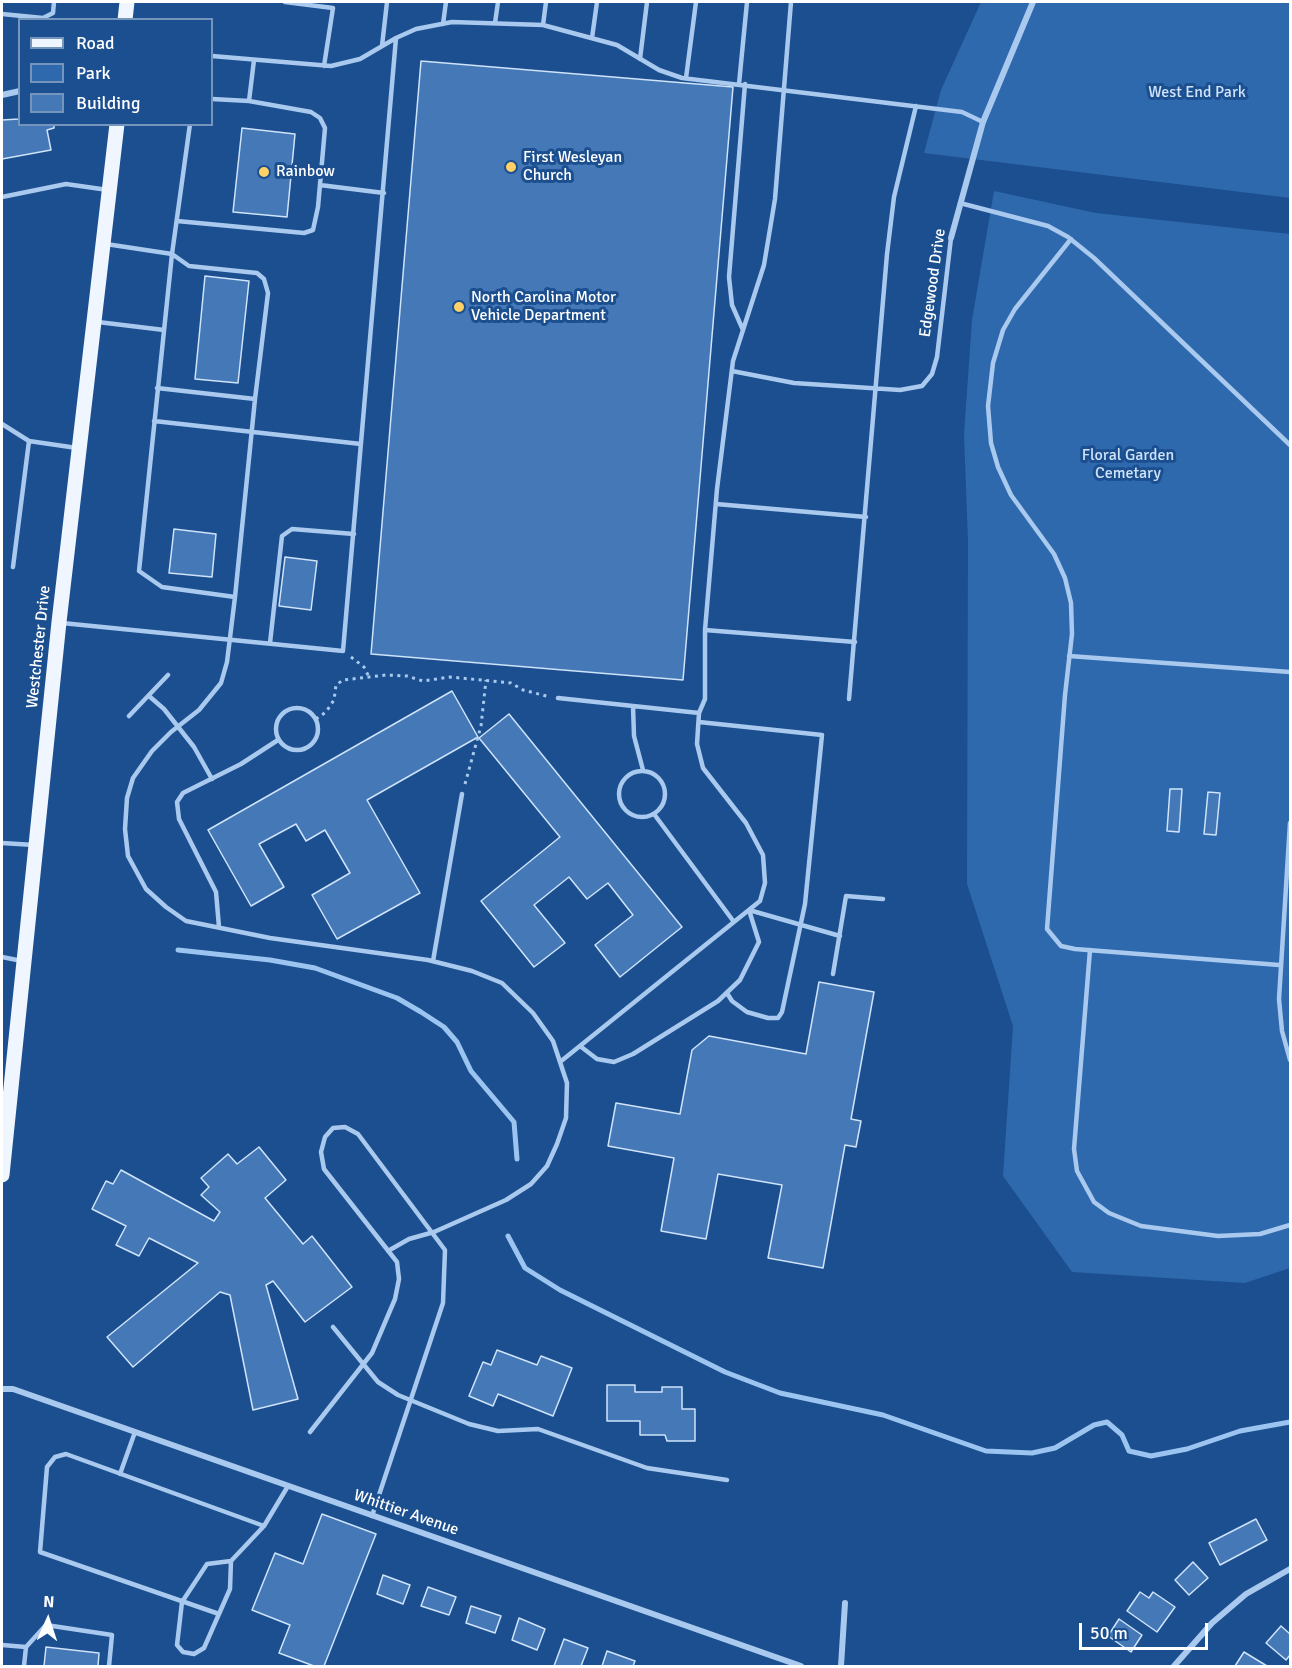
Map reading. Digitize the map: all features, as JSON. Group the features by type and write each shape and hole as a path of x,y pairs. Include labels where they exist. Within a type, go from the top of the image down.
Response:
{"main road":[{"path":"125,18 127,2"},
{"name":"Westchester Drive","path":"2,1175 4,1129 24,962 59,622 105,244 117,126"}],"street":[{"name":"Edgewood Drive","path":"951,238 983,122 1033,2"},
{"path":"2,95 18,91"},
{"name":"Whittier Avenue","path":"2,1389 14,1389 801,1666"},
{"path":"1174,1666 1212,1623 1229,1608 1262,1584 1290,1569"},
{"path":"841,1666 845,1603"}],"lane":[{"path":"2,14 43,18 53,13 54,2"},
{"path":"285,2 333,8"},
{"path":"324,66 333,8 338,2"},
{"path":"382,46 387,2"},
{"path":"443,24 446,2"},
{"path":"495,22 498,2"},
{"path":"543,25 546,2"},
{"path":"592,38 597,2"},
{"path":"640,59 647,2"},
{"path":"687,78 696,2"},
{"path":"743,330 732,304 729,277 747,2"},
{"path":"560,1062 760,901 765,883 763,855 746,823 703,768 697,744 699,713 705,699 705,630 716,504 732,371 764,265 775,199 791,2"},
{"path":"213,56 324,66 360,59 416,29 443,24 495,22 543,25 617,45 658,70 687,78 962,112 983,122"},
{"path":"59,622 343,651 396,38"},
{"path":"249,101 254,60"},
{"path":"177,221 304,233 313,230 325,128 320,118 311,112 249,101 213,99"},
{"path":"849,699 894,196 916,106"},
{"path":"190,126 172,254 139,571 162,587 235,597"},
{"path":"2,197 66,184 111,191"},
{"path":"320,185 384,193"},
{"path":"960,202 1048,226 1071,239 1094,258 1290,445"},
{"name":"Edgewood Drive","path":"732,371 794,383 900,390 922,387 932,374 937,357 951,238"},
{"path":"1071,239 1015,309 1003,330 993,363 988,406 991,443 998,467 1011,495 1054,554 1065,578 1071,603 1069,656 1047,929 1061,946 1280,965"},
{"path":"105,244 172,254 189,266 257,273 264,279 268,293 235,597 221,683 199,710 177,727 152,752 133,778 127,798 125,829 128,856 146,889 186,921 270,938 433,961 472,971 502,983 533,1013 553,1041 567,1083 566,1118 547,1166 531,1184 506,1200 434,1232 409,1239 388,1251"},
{"path":"95,321 164,330"},
{"path":"158,388 255,399"},
{"path":"154,421 252,430 361,444"},
{"path":"2,424 29,441 80,449"},
{"path":"13,567 29,441"},
{"path":"716,504 866,517"},
{"path":"270,643 282,536 292,530 354,534"},
{"path":"705,630 855,642"},
{"path":"1069,656 1290,672"},
{"path":"129,716 168,675"},
{"path":"149,696 194,747 212,779"},
{"path":"558,698 699,713"},
{"path":"633,706 634,736 644,770"},
{"path":"293,708 306,710 316,720 318,733 315,740 304,749 289,749 278,740 275,726 286,710 293,708"},
{"path":"699,722 822,735 800,927 782,1012 778,1018 768,1018 747,1012 732,1001 727,993"},
{"path":"219,927 216,892 179,819 176,809 177,802 183,793 212,779 278,740"},
{"path":"644,770 657,776 665,788 664,803 654,814 639,817 631,814 621,803 619,795 623,780 629,774 644,770"},
{"path":"433,961 462,794"},
{"path":"654,814 734,922"},
{"path":"1290,823 1289,866 1280,965 1282,1031 1290,1060"},
{"path":"2,843 36,845"},
{"path":"834,974 846,896 883,899"},
{"path":"749,910 800,927 840,936"},
{"path":"580,1046 597,1059 614,1062 633,1054 718,1001 740,981 759,942 749,910"},
{"path":"1090,950 1074,1149 1077,1171 1094,1202 1109,1213 1141,1226 1218,1236 1260,1234 1290,1225"},
{"path":"2,957 24,962"},
{"path":"310,1432 363,1365 380,1338 395,1299 399,1279 397,1262 324,1170 321,1152 325,1137 333,1128 345,1127 358,1134 434,1232 445,1250 444,1303 372,1516"},
{"path":"333,1327 363,1365 388,1389 469,1424 498,1431 538,1429 647,1467 727,1480"},
{"path":"120,1474 135,1432"},
{"path":"219,1614 39,1552 47,1467 55,1457 66,1454 264,1526"},
{"path":"231,1561 230,1589 204,1648 194,1654 183,1652 177,1645 182,1602 207,1564 231,1561 264,1526 288,1486"},
{"path":"24,1666 26,1647 46,1625 112,1635 108,1666"},
{"path":"2,1645 26,1647"}],"path":[{"path":"343,651 364,667 369,677"},
{"path":"316,720 330,706 336,685 344,680 386,675 407,676 423,681 450,676 511,682 523,690 558,698"},
{"path":"462,794 481,726 486,680"}],"green space":[{"name":"West End Park","path":"981,2 1290,2 1290,198 924,153 941,90"},
{"name":"Floral Garden Cemetary","path":"994,191 1096,213 1290,234 1290,1268 1245,1283 1072,1272 1003,1176 1013,1026 967,884 968,542 964,434 972,320"}],"building":[{"path":"421,61 733,87 683,680 371,654"},
{"path":"18,119 18,126 54,126 47,130 51,150 2,159 2,120"},
{"path":"242,128 295,134 287,217 233,212"},
{"path":"205,276 249,281 238,383 195,379"},
{"path":"174,529 216,534 212,577 169,573"},
{"path":"285,557 317,561 311,610 279,606"},
{"path":"452,691 478,737 367,800 420,893 337,939 312,895 350,873 325,830 306,841 296,824 259,844 284,887 251,906 208,830"},
{"path":"509,714 682,927 620,977 595,945 633,915 608,883 587,899 569,877 534,905 565,943 534,967 481,901 560,837 479,738"},
{"path":"1170,789 1182,789 1179,832 1167,831"},
{"path":"1208,792 1220,793 1216,835 1204,834"},
{"path":"819,982 874,992 851,1119 861,1121 856,1147 845,1145 823,1268 768,1258 782,1185 718,1174 706,1239 661,1231 674,1158 608,1146 616,1103 680,1114 692,1050 709,1036 806,1054"},
{"path":"259,1147 286,1180 265,1198 303,1244 312,1236 352,1287 305,1322 273,1281 266,1285 298,1399 253,1410 230,1295 220,1292 133,1367 107,1337 198,1263 149,1238 139,1256 116,1245 126,1226 92,1209 106,1181 113,1184 121,1170 214,1221 220,1212 201,1195 209,1187 201,1178 228,1154 237,1164"},
{"path":"497,1350 537,1365 541,1356 572,1368 553,1416 498,1394 493,1406 469,1396 483,1362 491,1365"},
{"path":"607,1385 635,1385 635,1392 662,1392 662,1387 682,1387 682,1409 695,1409 695,1441 667,1441 665,1435 640,1435 640,1421 607,1421"},
{"path":"322,1514 376,1534 324,1666 314,1666 279,1653 290,1625 252,1610 275,1553 303,1564"},
{"path":"1256,1519 1267,1540 1220,1565 1209,1543"},
{"path":"1193,1562 1208,1578 1189,1595 1175,1580"},
{"path":"383,1575 410,1585 403,1604 377,1594"},
{"path":"428,1587 456,1597 449,1615 421,1606"},
{"path":"1140,1592 1149,1598 1153,1592 1175,1607 1157,1632 1127,1611"},
{"path":"471,1606 501,1616 495,1633 466,1623"},
{"path":"519,1618 545,1629 537,1650 512,1640"},
{"path":"1119,1619 1142,1635 1131,1652 1108,1636"},
{"path":"1281,1626 1290,1634 1290,1655 1286,1660 1266,1643"},
{"path":"564,1639 588,1648 581,1666 554,1666"},
{"path":"46,1647 99,1653 98,1666 44,1666"},
{"path":"607,1651 635,1661 633,1666 602,1666"},
{"path":"1244,1652 1267,1666 1235,1666"}],"waterway":[{"path":"178,950 270,960 315,968 397,998 421,1012 444,1027 457,1042 471,1071 514,1122 517,1159"},
{"path":"508,1236 525,1268 560,1290 725,1372 780,1393 883,1415 986,1451 1032,1453 1055,1448 1094,1425 1107,1422 1122,1435 1129,1451 1151,1456 1187,1449 1240,1431 1290,1422"}],"place":[{"name":"First Wesleyan Church","path":"511,167"},
{"name":"Rainbow","path":"264,172"},
{"name":"North Carolina Motor Vehicle Department","path":"459,307"}]}
